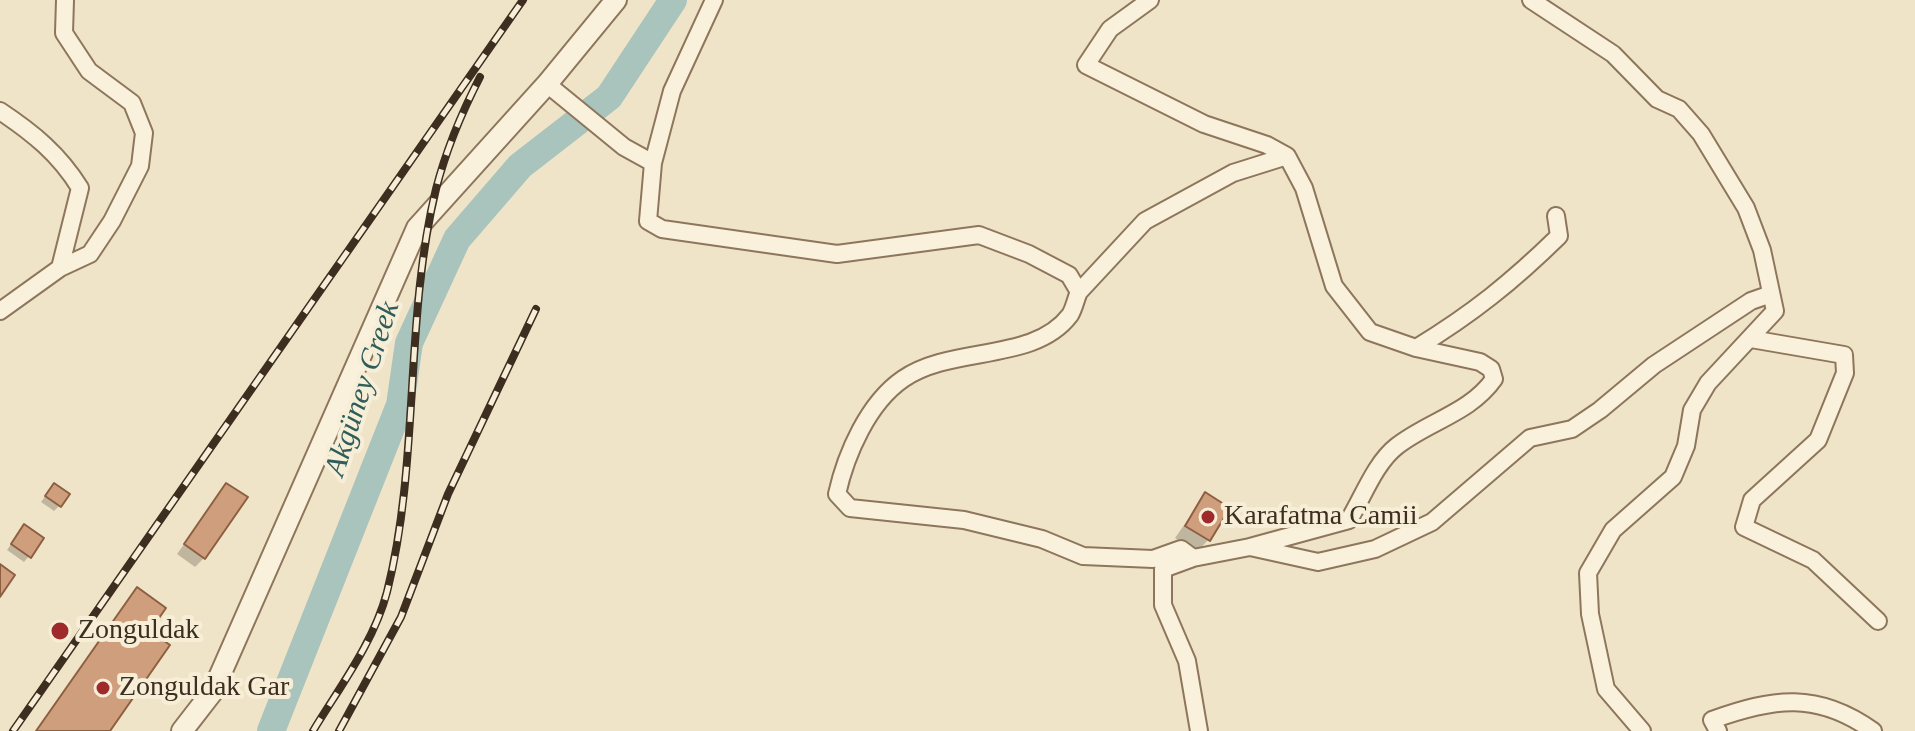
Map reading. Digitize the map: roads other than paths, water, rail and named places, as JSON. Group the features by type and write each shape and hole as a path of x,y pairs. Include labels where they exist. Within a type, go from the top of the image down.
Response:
{"street":[{"path":"0,311 60,268 90,254 112,221 140,166 144,133 132,103 89,71 64,33 65,0"},
{"path":"182,731 213,691 417,228 547,84 616,0"},
{"path":"714,0 672,91 653,163 648,221 662,229 837,254 979,235 1029,254 1069,275 1079,292"},
{"path":"1150,0 1110,29 1086,65 1204,124 1267,145 1287,156 1304,188 1334,286 1370,332 1416,348 1480,362 1491,369 1494,379 1483,394 1464,409 1428,425 1394,448 1378,469 1349,520 1250,547 1193,558 1163,569 1163,605 1187,661 1199,731"},
{"path":"1531,0 1613,54 1657,99 1679,109 1701,134 1746,208 1762,250 1775,311 1708,383 1692,410 1686,446 1673,477 1613,530 1588,573 1590,614 1606,689 1642,731"},
{"path":"547,84 600,128 653,163"},
{"path":"0,111 33,133 64,161 80,188 60,268"},
{"path":"1193,558 1181,549 1153,559 1083,556 1042,539 964,520 878,508 850,508 837,494 842,472 874,407 903,379 961,355 1030,345 1070,315 1079,292 1145,221 1233,173 1287,156"},
{"path":"1416,348 1490,301 1530,264 1559,236 1556,216"},
{"path":"1250,547 1318,562 1375,549 1432,522 1530,438 1572,429 1654,365 1751,301 1771,294"},
{"path":"1751,339 1844,355 1845,373 1818,440 1752,500 1744,527 1813,560 1878,621"},
{"path":"1718,731 1712,720 1771,702 1799,700 1856,719 1873,731"}],"waterway":[{"name":"Akgüney Creek","path":"271,731 400,405 409,343 457,239 520,166 609,97 673,0"}],"railway":[{"path":"13,731 523,0"},
{"path":"313,731 365,647 387,592 404,492 419,289 426,239 445,160 480,77"},
{"path":"339,731 401,617 448,494 536,309"}],"place":[{"name":"Karafatma Camii","path":"1208,517"},
{"name":"Zonguldak","path":"60,631"},
{"name":"Zonguldak Gar","path":"103,688"}]}
